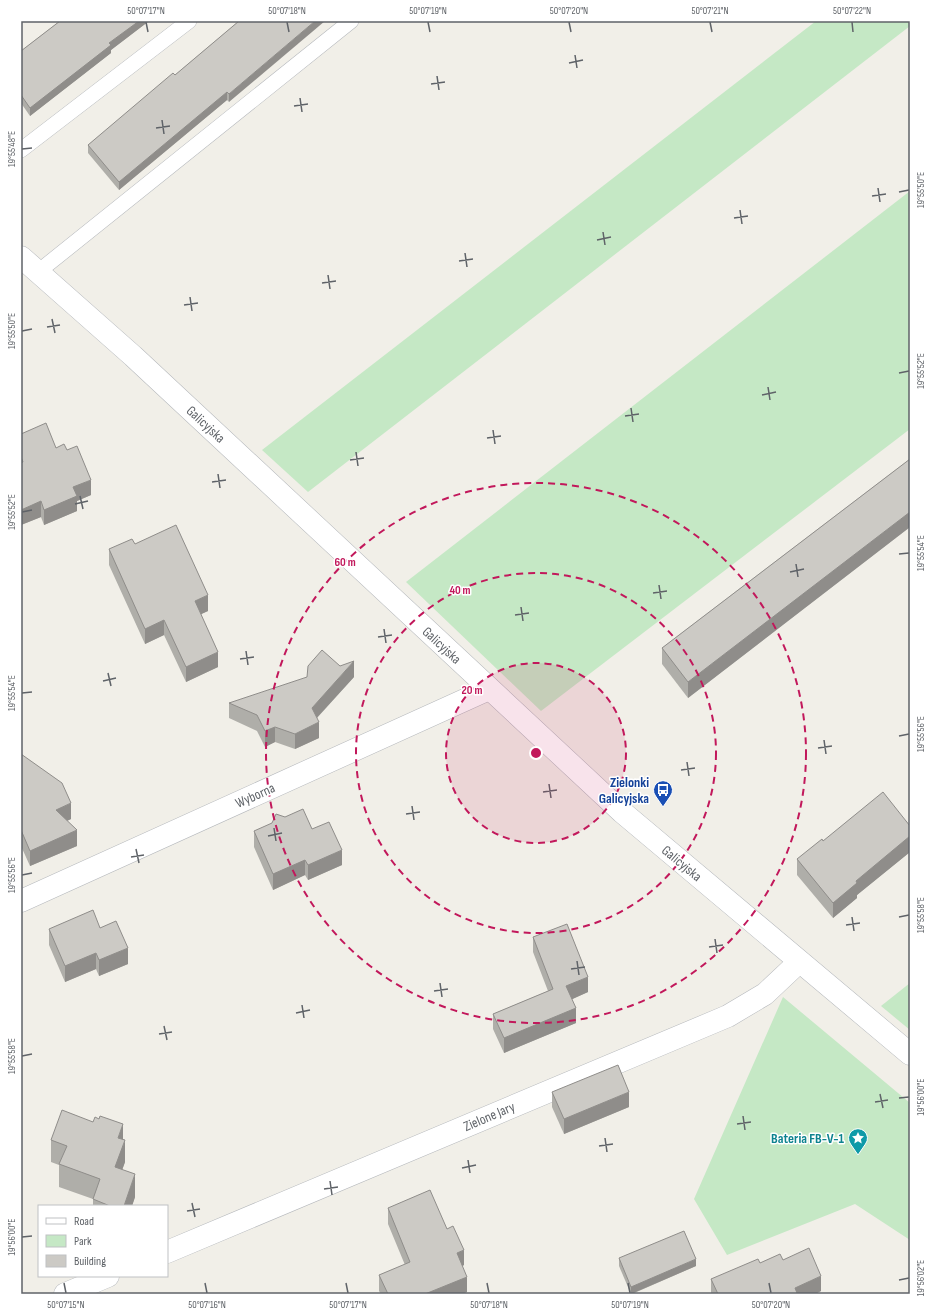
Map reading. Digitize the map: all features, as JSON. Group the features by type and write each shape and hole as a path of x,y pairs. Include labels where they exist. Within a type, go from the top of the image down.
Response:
{"street":[{"name":"Galicyjska","path":"21,257 133,356 622,812 910,1054"},
{"name":"Wyborna","path":"21,901 489,689"},
{"name":"Zielone Jary","path":"168,1252 728,1016 765,994 799,962"},
{"path":"65,1294 106,1277"}],"lane":[{"path":"21,150 189,21"},
{"path":"38,272 351,21"}],"green space":[{"path":"816,21 910,21 910,26 308,492 262,450"},
{"path":"910,191 910,429 541,711 406,582"},
{"path":"910,983 910,1030 881,1006"},
{"path":"783,997 910,1103 910,1240 855,1204 727,1255 694,1199"}],"building":[{"path":"60,21 139,21 109,43 111,45 30,108 21,95 21,51"},
{"path":"239,21 315,21 229,94 227,92 119,182 88,145 173,73 175,75"},
{"path":"46,423 56,448 64,444 67,450 77,446 91,480 73,487 77,496 44,510 41,501 21,510 21,463 23,462 21,457 21,434"},
{"path":"910,459 910,512 688,682 662,648"},
{"path":"176,525 208,595 195,601 218,652 186,667 164,620 145,629 109,549 132,539 135,544"},
{"path":"322,650 340,666 354,661 312,708 319,722 295,734 275,727 265,731 257,715 229,703 307,677 308,666"},
{"path":"21,754 62,783 71,803 56,810 77,830 30,851 21,830"},
{"path":"883,792 910,826 910,836 856,881 857,883 833,903 797,859 822,839 823,841"},
{"path":"303,809 312,829 329,822 342,850 308,865 305,860 273,874 254,831 272,823 276,814 285,817"},
{"path":"93,910 100,928 116,921 128,948 99,960 96,953 65,966 49,929"},
{"path":"567,924 588,977 566,986 576,1008 504,1038 493,1014 553,989 533,937"},
{"path":"618,1065 629,1092 564,1119 552,1092"},
{"path":"62,1110 93,1122 95,1117 99,1119 100,1116 123,1124 118,1138 125,1140 115,1167 135,1174 124,1205 108,1205 93,1199 100,1179 59,1164 67,1146 51,1140"},
{"path":"430,1190 447,1229 453,1226 464,1250 457,1253 467,1277 425,1294 388,1294 379,1275 410,1262 388,1208"},
{"path":"684,1231 696,1259 631,1287 619,1258"},
{"path":"809,1248 821,1276 795,1288 797,1293 795,1294 718,1294 711,1279 758,1259 760,1263 780,1254 783,1260"}],"place":[{"name":"Zielonki Galicyjska","path":"663,807"},
{"name":"Bateria FB-V-1","path":"858,1155"}]}
